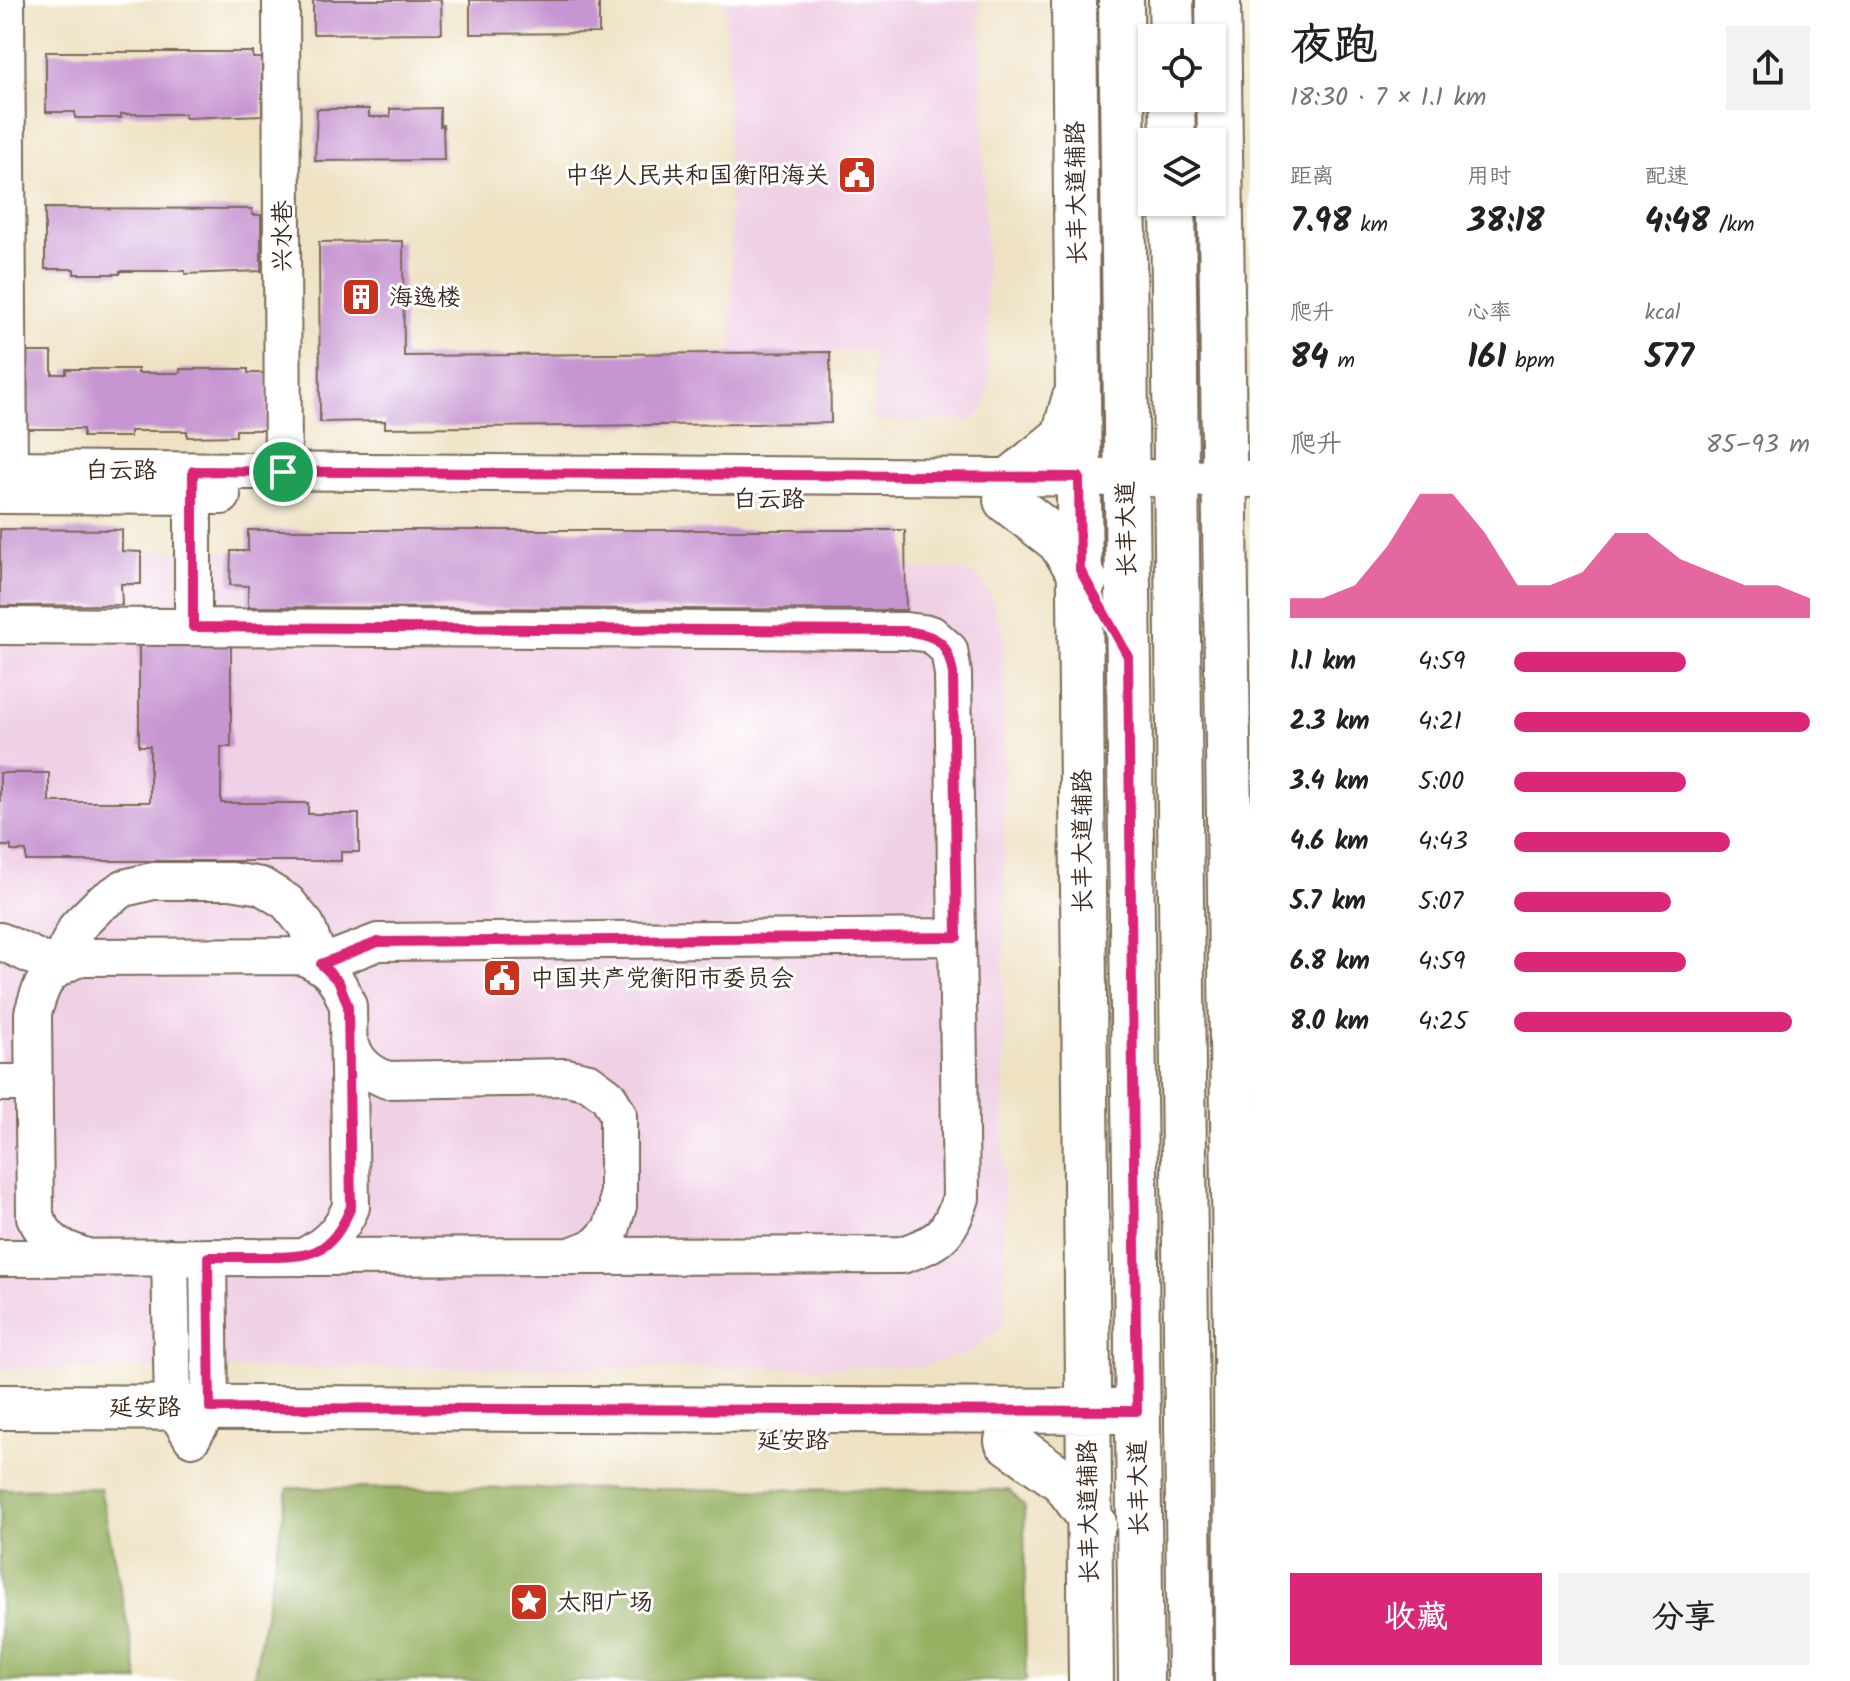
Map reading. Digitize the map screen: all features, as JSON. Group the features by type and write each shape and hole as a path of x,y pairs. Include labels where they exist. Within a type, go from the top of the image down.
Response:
{"main road":[{"name":"长丰大道辅路","path":"1074,0 1091,1681"},
{"name":"长丰大道","path":"1121,0 1141,1681"},
{"path":"1171,0 1172,24"},
{"path":"1218,0 1218,24"},
{"path":"1219,112 1223,410"},
{"name":"长丰大道","path":"1174,216 1190,1681"},
{"path":"1175,306 1223,410 1241,489 1226,599 1243,1348 1243,1427 1236,1528 1237,1681"},
{"path":"1079,382 1064,436 1010,488 1059,541 1080,570 1128,656"},
{"path":"1185,1244 1243,1348"},
{"path":"1085,1287 1081,1343 1060,1385 1006,1426 1063,1481 1088,1511 1140,1607"},
{"name":"延安路","path":"0,1407 192,1418 1243,1427"},
{"name":"延安路","path":"0,1437 192,1418"},
{"path":"1236,1528 1250,1487"}],"street":[{"path":"3,478 6,0"},
{"name":"兴水巷","path":"281,0 283,472"},
{"name":"白云路","path":"193,484 283,472 1010,488 1241,489"},
{"name":"白云路","path":"3,478 193,484 1010,488"},
{"path":"193,484 193,627"},
{"path":"0,626 891,631 931,634 949,650 953,674 961,1198 952,1224 931,1245 902,1255 0,1258"},
{"path":"87,1258 63,1249 45,1236 35,1217 17,1083 40,988 57,967 77,927 100,904 124,888 153,881 231,881 261,886 287,902 306,925 321,964"},
{"path":"321,964 378,942 957,937"},
{"path":"0,941 57,967 81,957 301,956 321,964 339,982 348,1006 351,1207 342,1227 324,1247 303,1257"},
{"path":"348,1039 355,1056 368,1072 387,1080 567,1077 589,1082 608,1096 618,1114 618,1206 611,1230 604,1238 596,1246 571,1256"},
{"path":"170,1257 192,1418"},
{"path":"192,1418 208,1257"}],"shaded area":[{"name":"中华人民共和国衡阳海关","path":"725,0 980,0 989,386 985,410 972,420 874,422 873,351 733,353"},
{"name":"中国共产党衡阳市委员会","path":"231,551 230,585 248,586 248,607 905,610 906,569 954,569 975,575 989,592 1004,633 1004,1322 972,1352 918,1367 0,1369 0,606 122,605 121,584 141,552"}],"green space":[{"path":"100,1488 139,1681 0,1681 0,1489"},
{"name":"太阳广场","path":"288,1488 1009,1490 1024,1506 1026,1681 253,1681"}],"building":[{"path":"313,0 441,0 442,33 313,34"},
{"path":"470,0 599,0 599,33 470,34"},
{"path":"46,52 253,52 253,58 262,58 262,115 185,118 185,114 121,114 121,118 75,118 75,112 46,112"},
{"path":"440,108 444,160 315,161 317,109 369,109 369,117 390,117 390,109"},
{"path":"45,208 252,209 252,215 261,215 261,271 74,274 74,269 45,269"},
{"name":"海逸楼","path":"403,241 404,356 830,352 831,423 385,428 385,421 320,422 319,242"},
{"path":"21,352 52,352 52,374 66,374 66,369 138,369 138,373 180,373 180,369 248,369 248,373 267,373 268,430 236,430 236,436 187,437 187,431 130,431 130,437 83,437 83,429 21,429"},
{"path":"0,529 122,530 122,551 141,552 141,584 121,584 122,605 0,606"},
{"path":"248,530 905,530 906,610 248,607 248,586 230,585 231,551 248,551"},
{"path":"139,639 231,639 231,747 221,747 221,803 308,803 308,814 359,814 359,852 341,852 341,861 26,861 26,851 11,851 11,846 0,846 0,773 49,773 49,802 150,802 150,746 139,746"}],"place":[{"name":"中华人民共和国衡阳海关","path":"857,175"},
{"name":"海逸楼","path":"361,297"},
{"name":"中国共产党衡阳市委员会","path":"502,978"},
{"name":"太阳广场","path":"529,1602"}],"route":[{"path":"193,471 283,472 1079,477 1080,570 1128,656 1137,1411 210,1408 208,1257 303,1257 324,1247 342,1227 351,1207 348,1006 339,982 321,964 378,942 957,937 953,674 949,650 931,634 906,631 193,627 193,471"}]}
